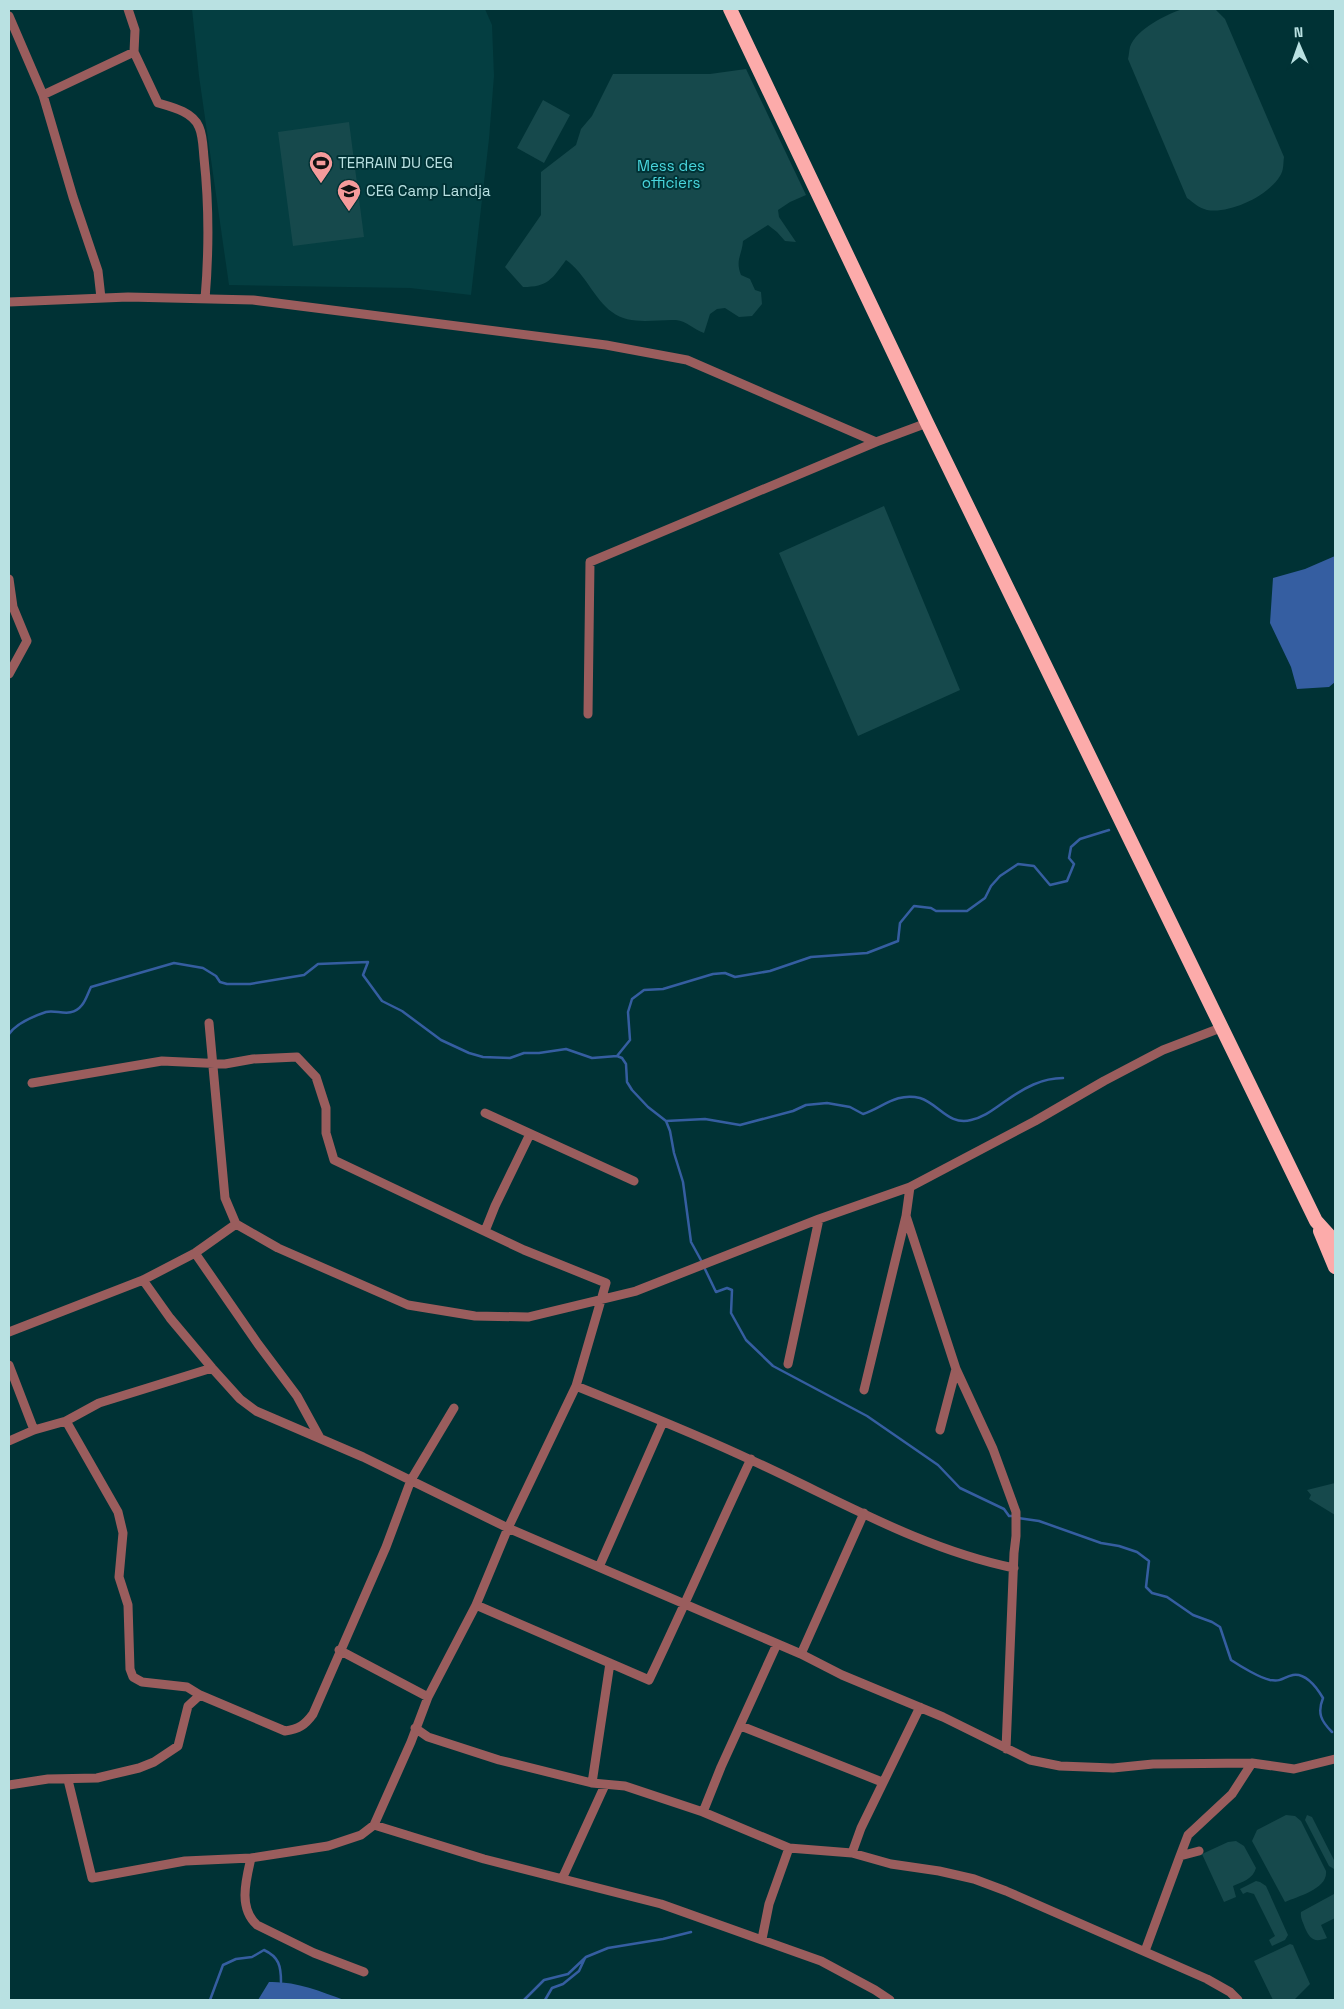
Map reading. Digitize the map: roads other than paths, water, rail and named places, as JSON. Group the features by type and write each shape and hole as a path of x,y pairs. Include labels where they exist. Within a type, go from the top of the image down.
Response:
{"highway":[{"path":"730,9 927,423 1223,1027 1316,1221 1335,1266"},
{"path":"1316,1221 1335,1242"}],"street":[{"path":"128,9 135,30 134,52 158,103 175,107 190,116 199,127 207,183 208,260 205,299"},
{"path":"9,16 43,95 72,197 98,271 100,298"},
{"path":"43,95 134,52"},
{"path":"9,302 128,297 253,300 606,345 688,360 876,442"},
{"path":"588,714 590,562 876,442 927,423"},
{"path":"9,580 14,607 26,641 9,674"},
{"path":"209,1023 225,1198 236,1224 278,1248 408,1305 475,1316 528,1317 636,1291 819,1219 910,1187 1163,1050 1223,1027"},
{"path":"32,1083 162,1061 225,1064 253,1059 296,1057 316,1077 326,1108 326,1133 334,1160 524,1250 606,1283 576,1386 508,1528 476,1605 428,1696 374,1825 361,1835 328,1846 251,1858 185,1861 92,1878 68,1780"},
{"path":"485,1113 634,1181"},
{"path":"485,1231 530,1134"},
{"path":"864,1390 906,1216 910,1187"},
{"path":"906,1216 956,1369 994,1449 1016,1517 1006,1749"},
{"path":"788,1364 819,1219"},
{"path":"9,1332 143,1280 195,1253 236,1224"},
{"path":"195,1253 258,1344 298,1396 320,1438"},
{"path":"143,1280 170,1318 212,1368 240,1399 256,1410 411,1480 508,1528 802,1654 842,1675 920,1707 1030,1760 1060,1766 1113,1768 1154,1764 1252,1763 1294,1769 1335,1759"},
{"path":"9,1365 34,1430"},
{"path":"9,1441 34,1430 66,1421 99,1403 212,1368"},
{"path":"940,1430 956,1369"},
{"path":"576,1386 751,1459 864,1513 950,1551 983,1562 1014,1568"},
{"path":"66,1421 118,1512 122,1533 119,1577 128,1605 130,1669 133,1678 142,1682 186,1687 200,1695 285,1731 295,1730 305,1725 313,1714 339,1650 386,1547 411,1480 454,1408"},
{"path":"599,1567 663,1422"},
{"path":"476,1605 649,1680 686,1604 716,1532 751,1459"},
{"path":"802,1654 864,1513"},
{"path":"703,1812 776,1644"},
{"path":"339,1650 428,1696"},
{"path":"592,1783 610,1663"},
{"path":"9,1785 48,1779 97,1778 139,1768 154,1762 178,1746 188,1706 200,1695"},
{"path":"852,1853 882,1782 920,1707"},
{"path":"741,1726 882,1782"},
{"path":"416,1728 428,1737 480,1755 592,1783 625,1786 703,1812 789,1848 852,1853 891,1864 939,1871 974,1879 1006,1891 1208,1979 1230,1992 1238,2000"},
{"path":"1145,1951 1188,1835 1232,1794 1252,1763"},
{"path":"562,1879 605,1785"},
{"path":"374,1825 484,1859 661,1904 762,1939 821,1962 875,1990 890,2000"},
{"path":"762,1939 769,1904 789,1848"},
{"path":"1180,1856 1199,1851"},
{"path":"251,1858 247,1876 245,1902 249,1918 257,1925 314,1953 364,1972"}],"water":[{"path":"1335,556 1335,682 1329,687 1297,689 1291,667 1270,623 1273,578 1305,569"},
{"path":"269,1982 298,1985 344,2000 258,2000"}],"waterway":[{"path":"9,1034 31,1018 46,1012 73,1012 83,1003 91,987 174,963 203,968 216,976 220,982 227,984 250,984 304,975 318,964 368,962 363,975 382,1001 402,1011 441,1040 469,1053 483,1057 510,1058 524,1053 566,1049 592,1058 617,1056 630,1040 628,1012 632,999 644,990 663,989 713,974 725,973 735,977 770,971 811,957 867,953 898,941 900,923 914,906 931,908 936,911 967,911 985,898 991,886 1000,876 1018,864 1034,866 1050,885 1067,881 1074,864 1069,858 1071,847 1080,839 1109,830"},
{"path":"617,1056 622,1058 626,1064 627,1082 632,1090 648,1107 666,1121 683,1182 691,1242 702,1262"},
{"path":"666,1121 705,1119 740,1125 793,1111 806,1105 827,1103 850,1107 863,1114 904,1097 920,1098 950,1117 963,1121 976,1119 1034,1084 1055,1078 1063,1078"},
{"path":"704,1267 716,1292 727,1288 732,1290 731,1313 746,1340 773,1366 867,1416 938,1465 960,1488 1004,1509 1009,1516 1013,1516"},
{"path":"1018,1518 1039,1521 1101,1543 1137,1552 1149,1561 1146,1587 1152,1593 1167,1597 1193,1615 1220,1627 1231,1660 1266,1679 1278,1680 1298,1675 1311,1682 1323,1698 1320,1708 1321,1716 1332,1732"},
{"path":"524,2000 544,1980 568,1974 586,1957 608,1948 663,1939 691,1932"},
{"path":"210,2000 223,1965 236,1959 252,1957 264,1950 276,1959 281,1982"},
{"path":"545,2000 552,1988 563,1984 579,1971 585,1958"}],"place":[{"name":"TERRAIN DU CEG","path":"321,184"},
{"name":"CEG Camp Landja","path":"349,212"}],"park label":[{"name":"Mess des officiers","path":"671,174"}]}
